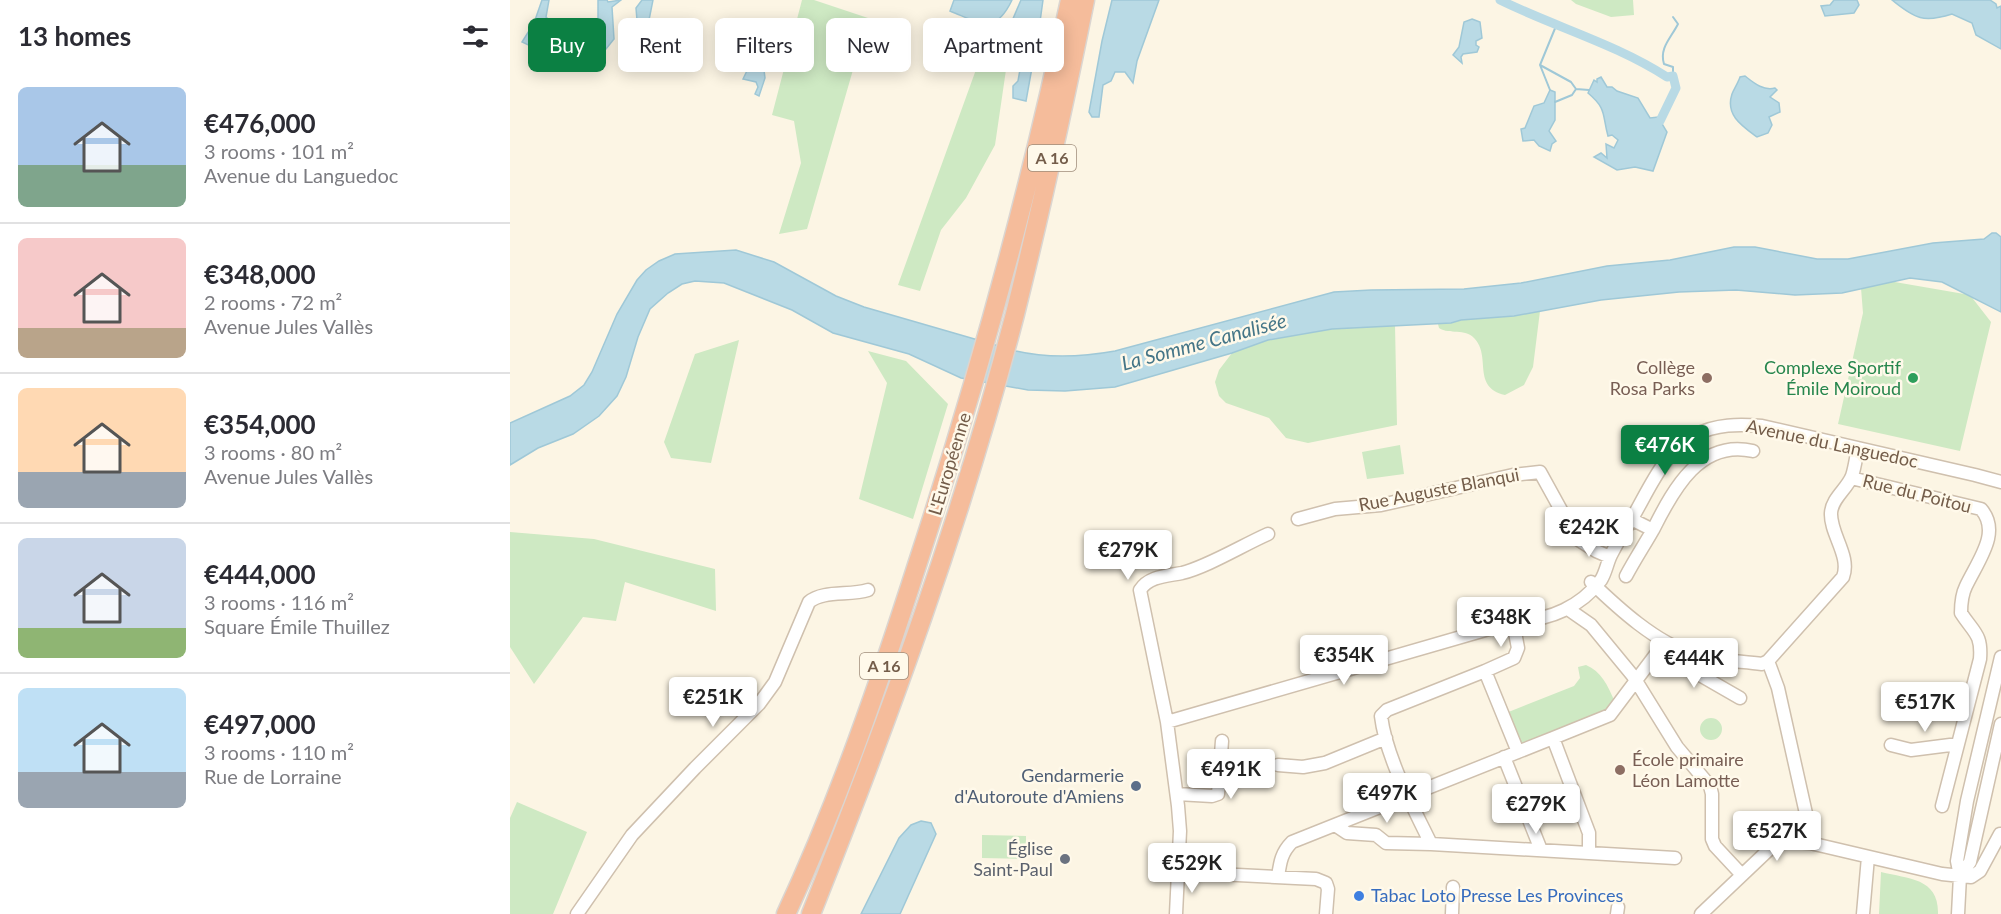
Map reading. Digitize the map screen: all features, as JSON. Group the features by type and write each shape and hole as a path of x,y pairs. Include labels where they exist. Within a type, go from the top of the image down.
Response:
{"highway":[{"name":"L'Européenne","path":"786,914 814,853 884,666 966,412 1034,159 1070,0"},
{"name":"L'Européenne","path":"811,914 870,764 903,672 986,418 1015,315 1052,157 1084,0"}],"street":[{"name":"Avenue du Languedoc","path":"1578,599 1593,584 1603,563 1610,557 1668,458 1694,436 1717,427 1735,424 1762,426 2001,483"},
{"path":"1626,576 1670,497 1691,468 1702,460 1723,451 1738,447 1754,451"},
{"path":"1593,584 1665,642 1693,655 1762,664 1768,661 1843,577 1845,571 1831,511 1834,502 1851,478 1858,448"},
{"name":"Rue Auguste Blanqui","path":"1298,519 1335,509 1381,506 1516,474 1540,472 1578,539 1610,557"},
{"name":"Avenue du Languedoc","path":"1975,475 1985,474 2001,478"},
{"name":"Rue du Poitou","path":"1851,478 1981,509 1994,518 1997,524 1996,539 1966,585 1962,597 1960,613 1979,637 1980,660 1942,806"},
{"path":"1631,519 1653,530"},
{"path":"1176,914 1180,831 1177,794 1167,722 1140,590 1144,583 1154,578 1185,572 1268,534"},
{"path":"577,914 632,835 694,768 759,704 775,682 808,602 816,596 856,594 868,590"},
{"path":"1167,722 1515,621 1528,620 1568,609 1578,599"},
{"path":"1515,621 1578,599"},
{"path":"1568,609 1592,625 1636,681 1677,747 1710,786 1712,839 1715,846 1742,875"},
{"path":"1431,844 1408,796 1386,738 1382,716 1387,710 1514,658 1518,648 1515,621"},
{"path":"1278,877 1284,849 1292,842 1610,715 1665,642"},
{"path":"1693,655 1691,667 1700,675 1740,698"},
{"path":"1958,914 1955,876 1967,801 2001,657"},
{"path":"1768,661 1778,688 1799,774 1811,836 1810,843"},
{"path":"1485,671 1518,752"},
{"path":"1955,876 1970,862 2001,724"},
{"path":"1278,765 1303,767 1325,763 1386,738"},
{"path":"1553,738 1589,833 1589,853"},
{"path":"1177,794 1212,796 1218,794 1222,741"},
{"path":"1891,745 1911,750 1958,744"},
{"path":"1504,757 1541,850"},
{"path":"1335,825 1347,833 1376,835 1386,843 1675,858"},
{"path":"1701,914 1778,842 1810,843 1955,876 1971,877 1980,871 2001,834 2001,827"},
{"path":"1863,914 1868,857"},
{"path":"1179,872 1316,879 1326,883 1328,889 1326,914"},
{"path":"1452,914 1454,887"}],"green space":[{"path":"802,0 814,0 868,18 826,18 826,72 852,72 807,229 779,234 801,163 794,121 772,115 783,72 814,72 814,18 797,18"},
{"path":"1571,0 1633,0 1634,15 1611,17"},
{"path":"975,72 1006,72 995,145 966,198 941,230 920,291 898,285"},
{"name":"Complexe Sportif Émile Moiroud","path":"1889,281 1970,295 1991,322 1960,451 1838,424 1863,313 1861,288"},
{"path":"1540,311 1533,367 1524,385 1505,395 1488,385 1482,353 1474,338 1466,333 1443,330 1438,324 1514,316"},
{"path":"1395,325 1397,425 1308,443 1286,438 1269,418 1226,403 1219,396 1215,382 1219,370 1232,353 1268,340 1332,329"},
{"path":"739,340 711,463 671,458 664,442 695,354"},
{"path":"868,351 906,361 948,404 913,519 859,499 887,383"},
{"path":"1400,445 1404,474 1367,479 1362,452"},
{"path":"510,532 594,539 715,569 716,611 625,582 616,621 583,617 534,684 510,647"},
{"path":"1586,665 1600,675 1614,700 1606,711 1521,745 1506,713 1574,686 1580,678 1578,667"},
{"path":"1711,718 1719,721 1722,729 1719,737 1711,740 1703,737 1700,729 1703,721"},
{"path":"517,802 587,832 553,914 510,914 510,818"},
{"path":"982,835 1026,836 1026,859 982,858"},
{"path":"1881,872 1912,879 1928,887 1937,902 1938,914 1879,914"}],"water":[{"path":"542,0 549,0 547,18 536,18"},
{"path":"598,0 608,2 621,0 612,7 614,39 606,49 606,18 598,18"},
{"path":"642,0 653,0 649,18 637,18 636,8"},
{"path":"954,0 1012,0 1000,18 968,18 950,11"},
{"path":"1021,0 1043,0 1041,18 1013,18"},
{"path":"1112,0 1159,0 1137,61 1133,83 1125,72 1115,72 1111,81 1103,85 1099,117 1092,117 1089,112"},
{"path":"1834,0 1857,0 1859,5 1854,13 1825,16 1821,6 1830,5"},
{"path":"1892,0 1990,0 1996,4 1997,8 2001,6 2001,49 1976,35 1972,23 1952,14 1927,19 1920,18"},
{"path":"1472,19 1480,22 1482,38 1476,41 1479,47 1477,52 1463,54 1462,63 1453,55 1459,47 1464,22"},
{"path":"528,32 528,45 522,42"},
{"path":"764,72 765,78 759,96 755,94 758,87 756,82 743,79 746,73"},
{"path":"1020,72 1031,72 1026,101 1013,98 1013,86 1018,81"},
{"path":"1745,76 1759,86 1777,90 1770,97 1779,103 1780,112 1769,117 1772,125 1768,133 1757,137 1736,119 1731,108 1730,101 1733,92 1740,77"},
{"path":"1601,77 1607,87 1638,98 1650,118 1658,117 1667,132 1653,171 1635,167 1617,170 1594,157 1601,153 1607,158 1606,144 1614,148 1618,140 1612,135 1608,136 1601,108 1588,93 1594,80 1597,82 1597,79"},
{"path":"1550,90 1555,92 1555,120 1549,131 1556,141 1552,144 1550,151 1539,146 1534,140 1523,141 1521,129 1525,128 1534,106 1544,103"},
{"name":"La Somme Canalisée","path":"1992,233 2001,237 2001,312 1942,282 1910,278 1842,293 1795,295 1736,290 1679,292 1601,300 1514,316 1461,320 1451,323 1332,329 1268,340 1232,353 1115,387 1065,391 1028,390 961,378 909,354 833,333 792,310 724,283 695,281 682,284 650,309 617,396 599,416 573,434 538,448 510,465 510,423 570,396 584,385 617,314 637,280 659,261 675,254 736,250 774,262 836,296 864,307 1016,351 1066,356 1115,351 1334,292 1464,289 1521,283 1607,266 1670,260 1734,247 1755,247 1817,259 1848,259 1933,243 1984,239"},
{"path":"921,821 931,823 936,834 900,914 861,914 899,838 911,825"}],"waterway":[{"path":"1500,0 1606,45 1667,77 1673,76 1676,88 1660,121"},
{"path":"1673,17 1678,24 1664,48 1663,58 1664,64 1673,67 1673,76"},
{"path":"1550,90 1540,65 1556,26"},
{"path":"1540,65 1571,82 1576,89"},
{"path":"1555,102 1572,95 1576,89 1589,90"}],"place":[{"name":"Collège Rosa Parks","path":"1707,378"},
{"name":"Complexe Sportif Émile Moiroud","path":"1913,378"},
{"name":"École primaire Léon Lamotte","path":"1620,770"},
{"name":"Gendarmerie d'Autoroute d'Amiens","path":"1136,786"},
{"name":"Église Saint-Paul","path":"1065,859"},
{"name":"Tabac Loto Presse Les Provinces","path":"1359,896"}]}
